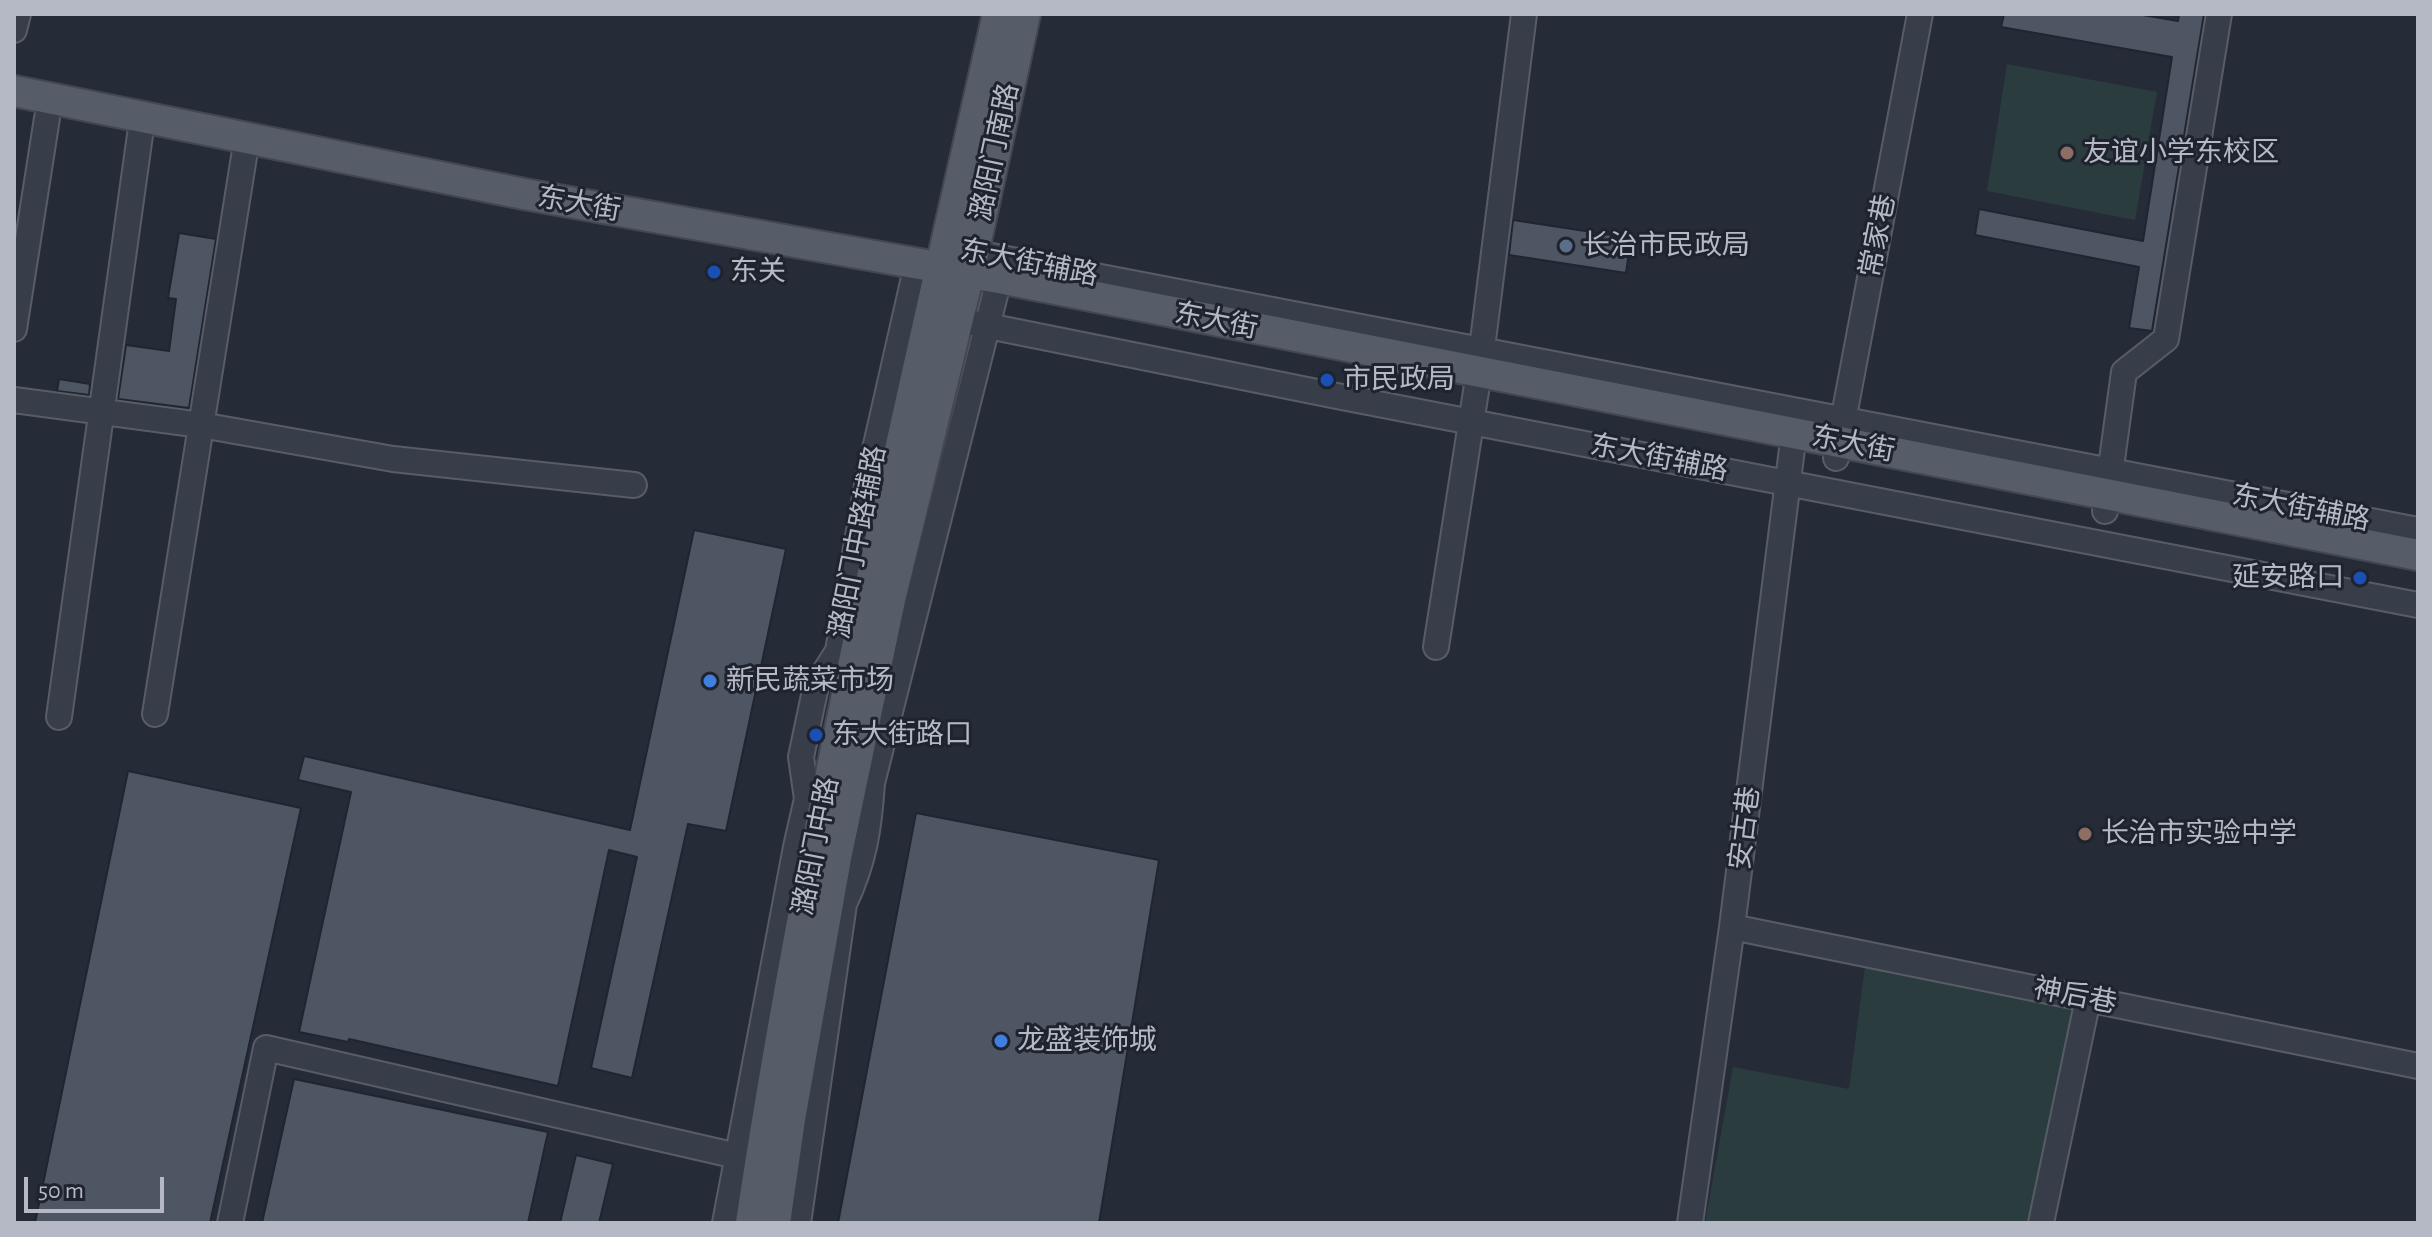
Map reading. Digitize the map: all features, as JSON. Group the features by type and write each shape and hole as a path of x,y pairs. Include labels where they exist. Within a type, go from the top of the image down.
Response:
{"main road":[{"name":"潞阳门南路","path":"944,273 998,14"},
{"name":"潞阳门南路","path":"944,273 1025,14"},
{"name":"东大街","path":"14,91 521,211 944,273 1479,370 1793,441 1840,440 2418,555"},
{"name":"东大街","path":"14,112 140,135 245,147"},
{"name":"东大街","path":"944,273 995,295 1479,370"},
{"name":"潞阳门中路","path":"775,1223 760,1162 839,843 891,595 958,320 944,273"},
{"name":"潞阳门中路","path":"751,1223 813,853 944,273"},
{"name":"东大街","path":"2108,492 2418,572"}],"street":[{"path":"14,30 18,14"},
{"path":"1436,647 1479,370 1524,14"},
{"name":"常家巷","path":"1840,440 1920,14"},
{"path":"2108,492 2124,372 2166,339 2219,14"},
{"path":"14,329 47,118"},
{"path":"59,717 140,135"},
{"path":"155,714 245,147"},
{"path":"798,1223 844,904 860,873 870,818 872,783 995,295"},
{"name":"东大街辅路","path":"958,320 2418,605"},
{"name":"东大街辅路","path":"1479,370 2108,492 2418,530"},
{"path":"14,400 201,425 393,459 634,485"},
{"name":"安古巷","path":"1690,1223 1732,927 1793,441"},
{"name":"神后巷","path":"1732,927 2418,1066"},
{"path":"2041,1223 2088,999"},
{"path":"230,1223 266,1048 760,1162 725,1223"}],"shaded area":[{"path":"2007,64 2157,92 2135,220 1987,191"},
{"path":"1865,966 2079,1008 2034,1223 1705,1223 1733,1067 1849,1089"}],"building":[{"path":"2004,14 2137,14 2178,21 2179,14 2204,14 2152,331 2129,328 2139,267 1975,235 1979,209 2143,241 2172,57 2001,27"},
{"name":"长治市民政局","path":"1513,220 1631,238 1626,273 1509,255"},
{"path":"179,233 216,239 189,408 118,399 126,345 169,351 176,299 168,298"},
{"path":"59,379 90,384 89,395 57,391"},
{"path":"694,530 786,549 726,831 688,824 632,1078 591,1068 637,857 609,850 558,1086 349,1039 348,1042 299,1032 351,792 298,780 304,756 630,830"},
{"path":"128,771 301,808 210,1223 35,1223"},
{"name":"龙盛装饰城","path":"916,813 1159,860 1099,1223 838,1223"},
{"path":"294,1079 548,1132 528,1223 262,1223"},
{"path":"576,1155 613,1164 599,1223 560,1223"}],"place":[{"name":"友谊小学东校区","path":"2067,153"},
{"name":"长治市民政局","path":"1566,246"},
{"name":"东关","path":"714,272"},
{"name":"市民政局","path":"1327,380"},
{"name":"延安路口","path":"2360,578"},
{"name":"新民蔬菜市场","path":"710,681"},
{"name":"东大街路口","path":"816,735"},
{"name":"长治市实验中学","path":"2085,834"},
{"name":"龙盛装饰城","path":"1001,1041"}]}
